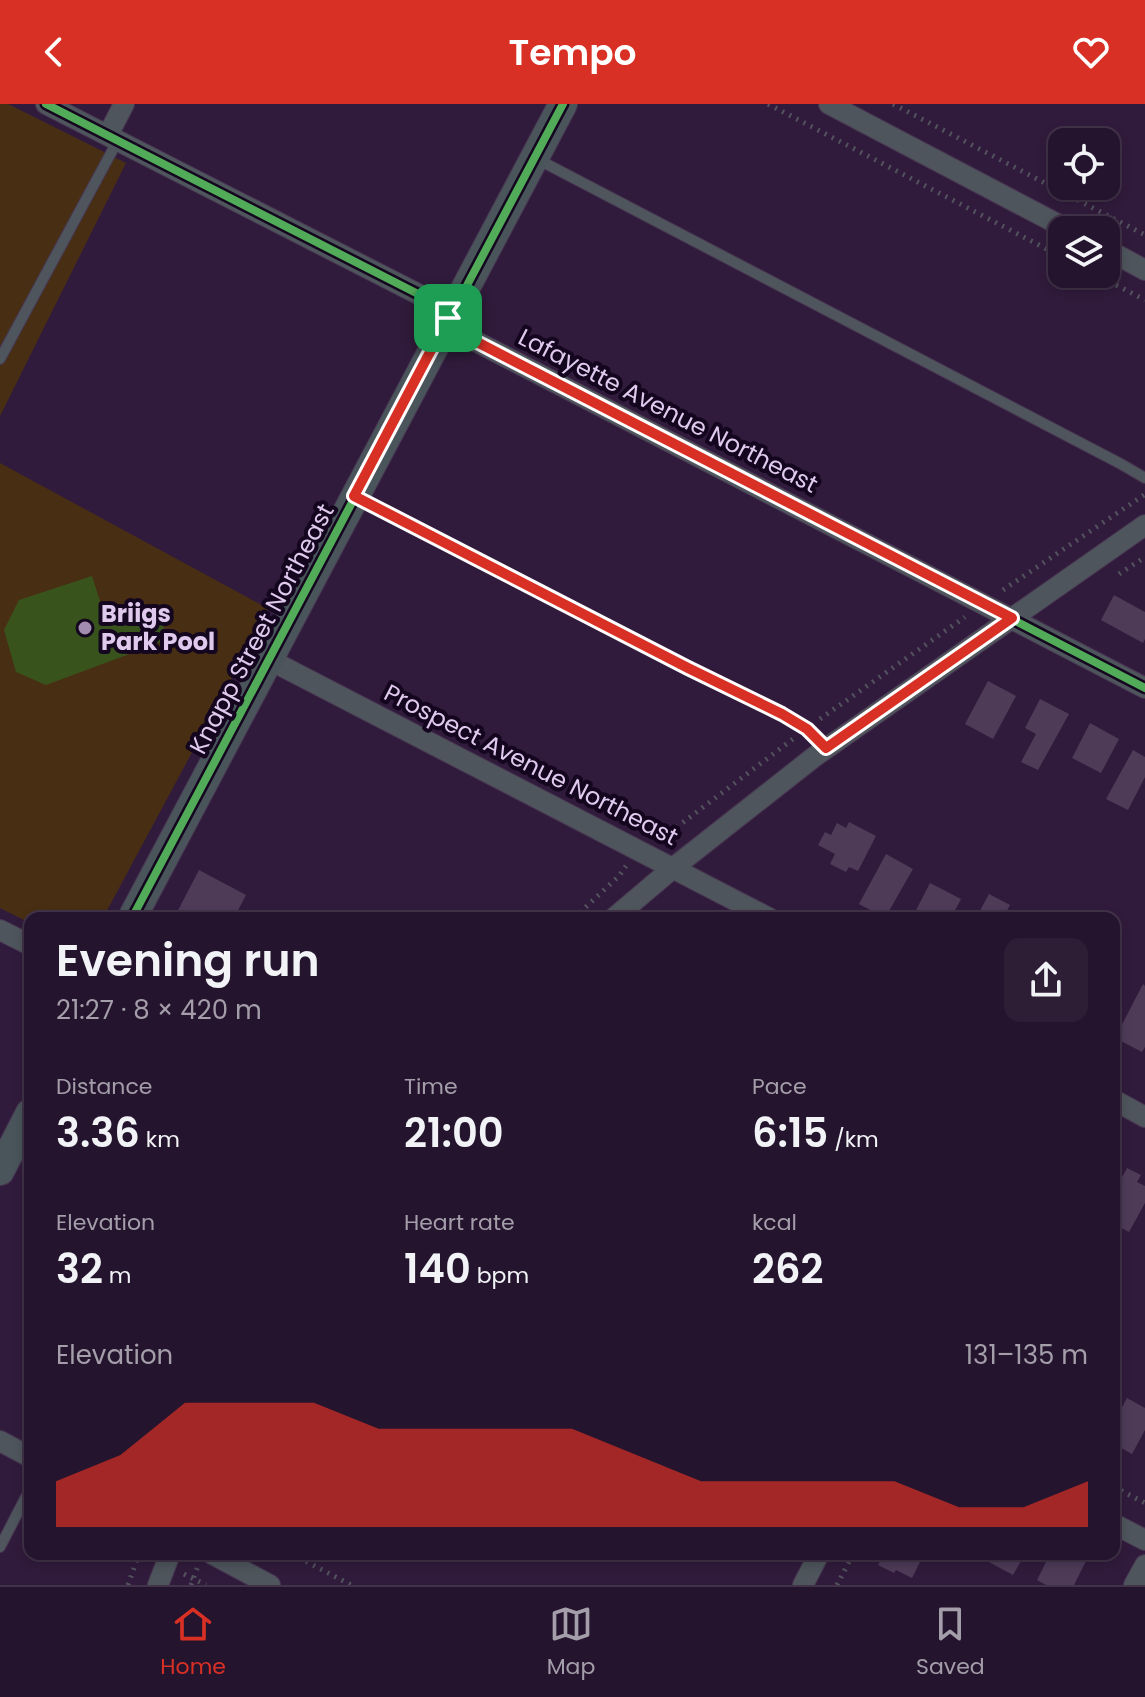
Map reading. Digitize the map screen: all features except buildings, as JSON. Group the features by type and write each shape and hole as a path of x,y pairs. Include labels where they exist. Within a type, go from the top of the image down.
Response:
{"street":[{"name":"Lafayette Avenue Northeast","path":"46,104 422,296 475,341 1145,688"},
{"path":"113,137 124,104"},
{"name":"Knapp Street Northeast","path":"135,912 563,104"},
{"path":"829,104 1048,219"},
{"path":"1120,257 1145,270"},
{"path":"621,912 826,748 1145,525"},
{"name":"Prospect Avenue Northeast","path":"268,659 757,912"},
{"path":"0,930 24,942"},
{"path":"1120,1103 1145,1117"},
{"path":"0,1171 24,1125"},
{"path":"0,1441 24,1454"},
{"path":"1120,1527 1145,1540"},
{"path":"158,1585 168,1560"},
{"path":"223,1560 270,1585"},
{"path":"803,1585 816,1560"},
{"path":"1134,1585 1145,1565"}],"lane":[{"path":"0,359 113,137"},
{"path":"534,158 1145,478"},
{"path":"354,496 782,714 807,729 826,748"},
{"path":"0,1547 24,1501"}],"path":[{"path":"768,104 1048,250"},
{"path":"893,104 1145,235"},
{"path":"1120,287 1145,300"},
{"path":"1119,574 1145,557"},
{"path":"1120,1490 1145,1503"},
{"path":"128,1585 137,1560"},
{"path":"303,1560 351,1585"},
{"path":"837,1585 850,1560"}],"shaded area":[{"path":"0,104 8,104 126,163 0,416"},
{"path":"0,463 269,609 106,912 24,912 24,920 0,908"},
{"name":"Briigs Park Pool","path":"92,576 107,623 158,607 167,640 46,685 16,672 4,630 19,600"}],"cycle path":[{"path":"46,104 422,296 475,341 1145,688"},
{"path":"135,912 563,104"}],"place":[{"name":"Briigs Park Pool","path":"85,628"}],"route":[{"path":"448,318 475,341 1012,618 826,748 807,729 782,714 354,496 448,318"}]}
